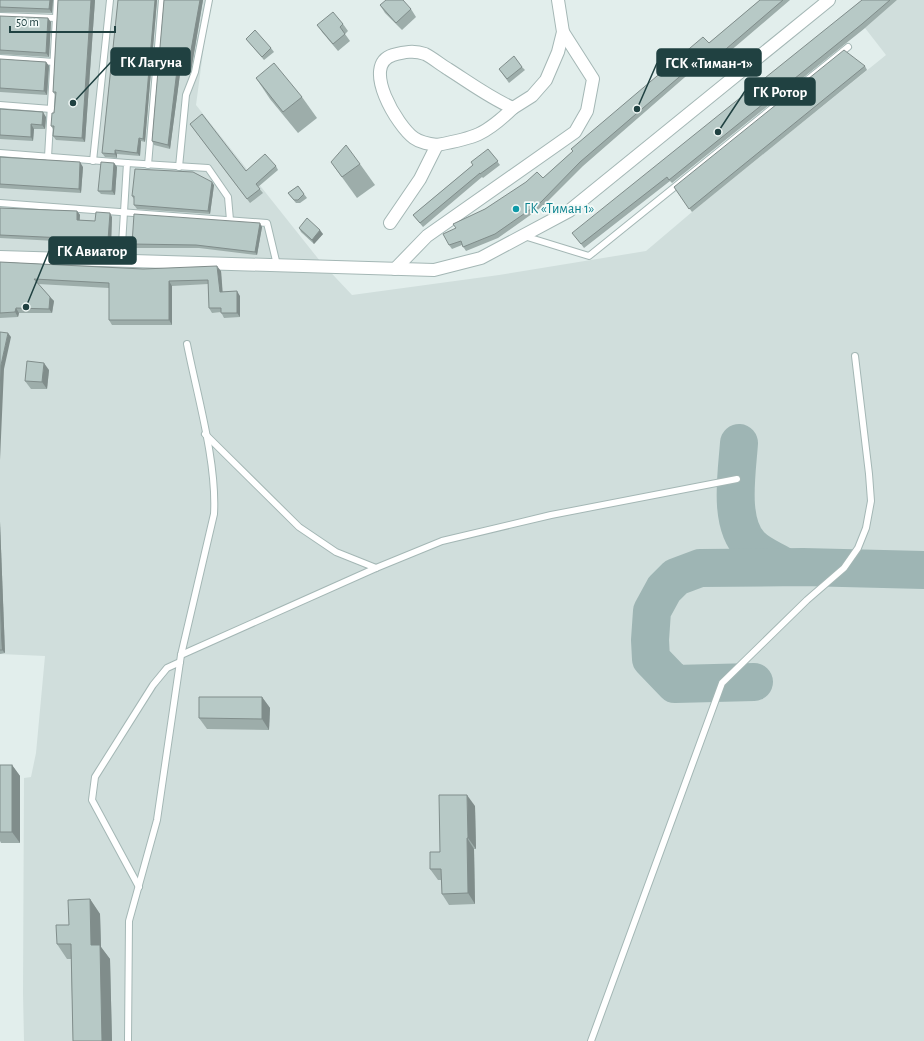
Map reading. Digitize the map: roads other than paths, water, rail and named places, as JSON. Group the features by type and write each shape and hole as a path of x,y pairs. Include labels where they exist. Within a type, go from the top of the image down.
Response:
{"street":[{"path":"513,108 496,101 425,54 407,51 389,56 379,69 380,83 398,122 413,138 422,143 438,145 470,139 494,126 513,108 532,96 546,80 558,52 563,32 558,0"},
{"path":"0,258 434,270 481,258 569,211 829,0"},
{"path":"395,269 427,236 575,132 587,110 593,79 563,32"},
{"path":"390,223 420,179 438,145"}],"lane":[{"path":"48,157 57,0"},
{"path":"93,160 110,0"},
{"path":"148,164 162,0"},
{"path":"179,167 186,95 195,72 209,0"},
{"path":"0,16 56,18"},
{"path":"523,236 589,256 848,47"},
{"path":"0,58 54,62"},
{"path":"0,105 51,109"},
{"path":"0,153 208,168 228,197 230,220"},
{"path":"121,261 127,163"},
{"path":"0,203 267,223 277,265"},
{"path":"128,1041 129,921 156,820 181,655 214,514 215,494 187,344"},
{"path":"591,1041 722,683 807,600 844,568 858,548 864,535 871,502 870,474 855,356"},
{"path":"205,434 299,527 336,552 376,568"},
{"path":"181,655 376,568 442,541 551,515 737,479"},
{"path":"139,887 92,800 95,777 153,685 167,668 180,662"}],"place":[{"name":"ГК Лагуна","path":"73,103"},
{"name":"ГСК «Тиман-1»","path":"637,109"},
{"name":"ГК Ротор","path":"718,132"},
{"name":"ГК «Тиман 1»","path":"516,209"},
{"name":"ГК Авиатор","path":"26,307"}]}
